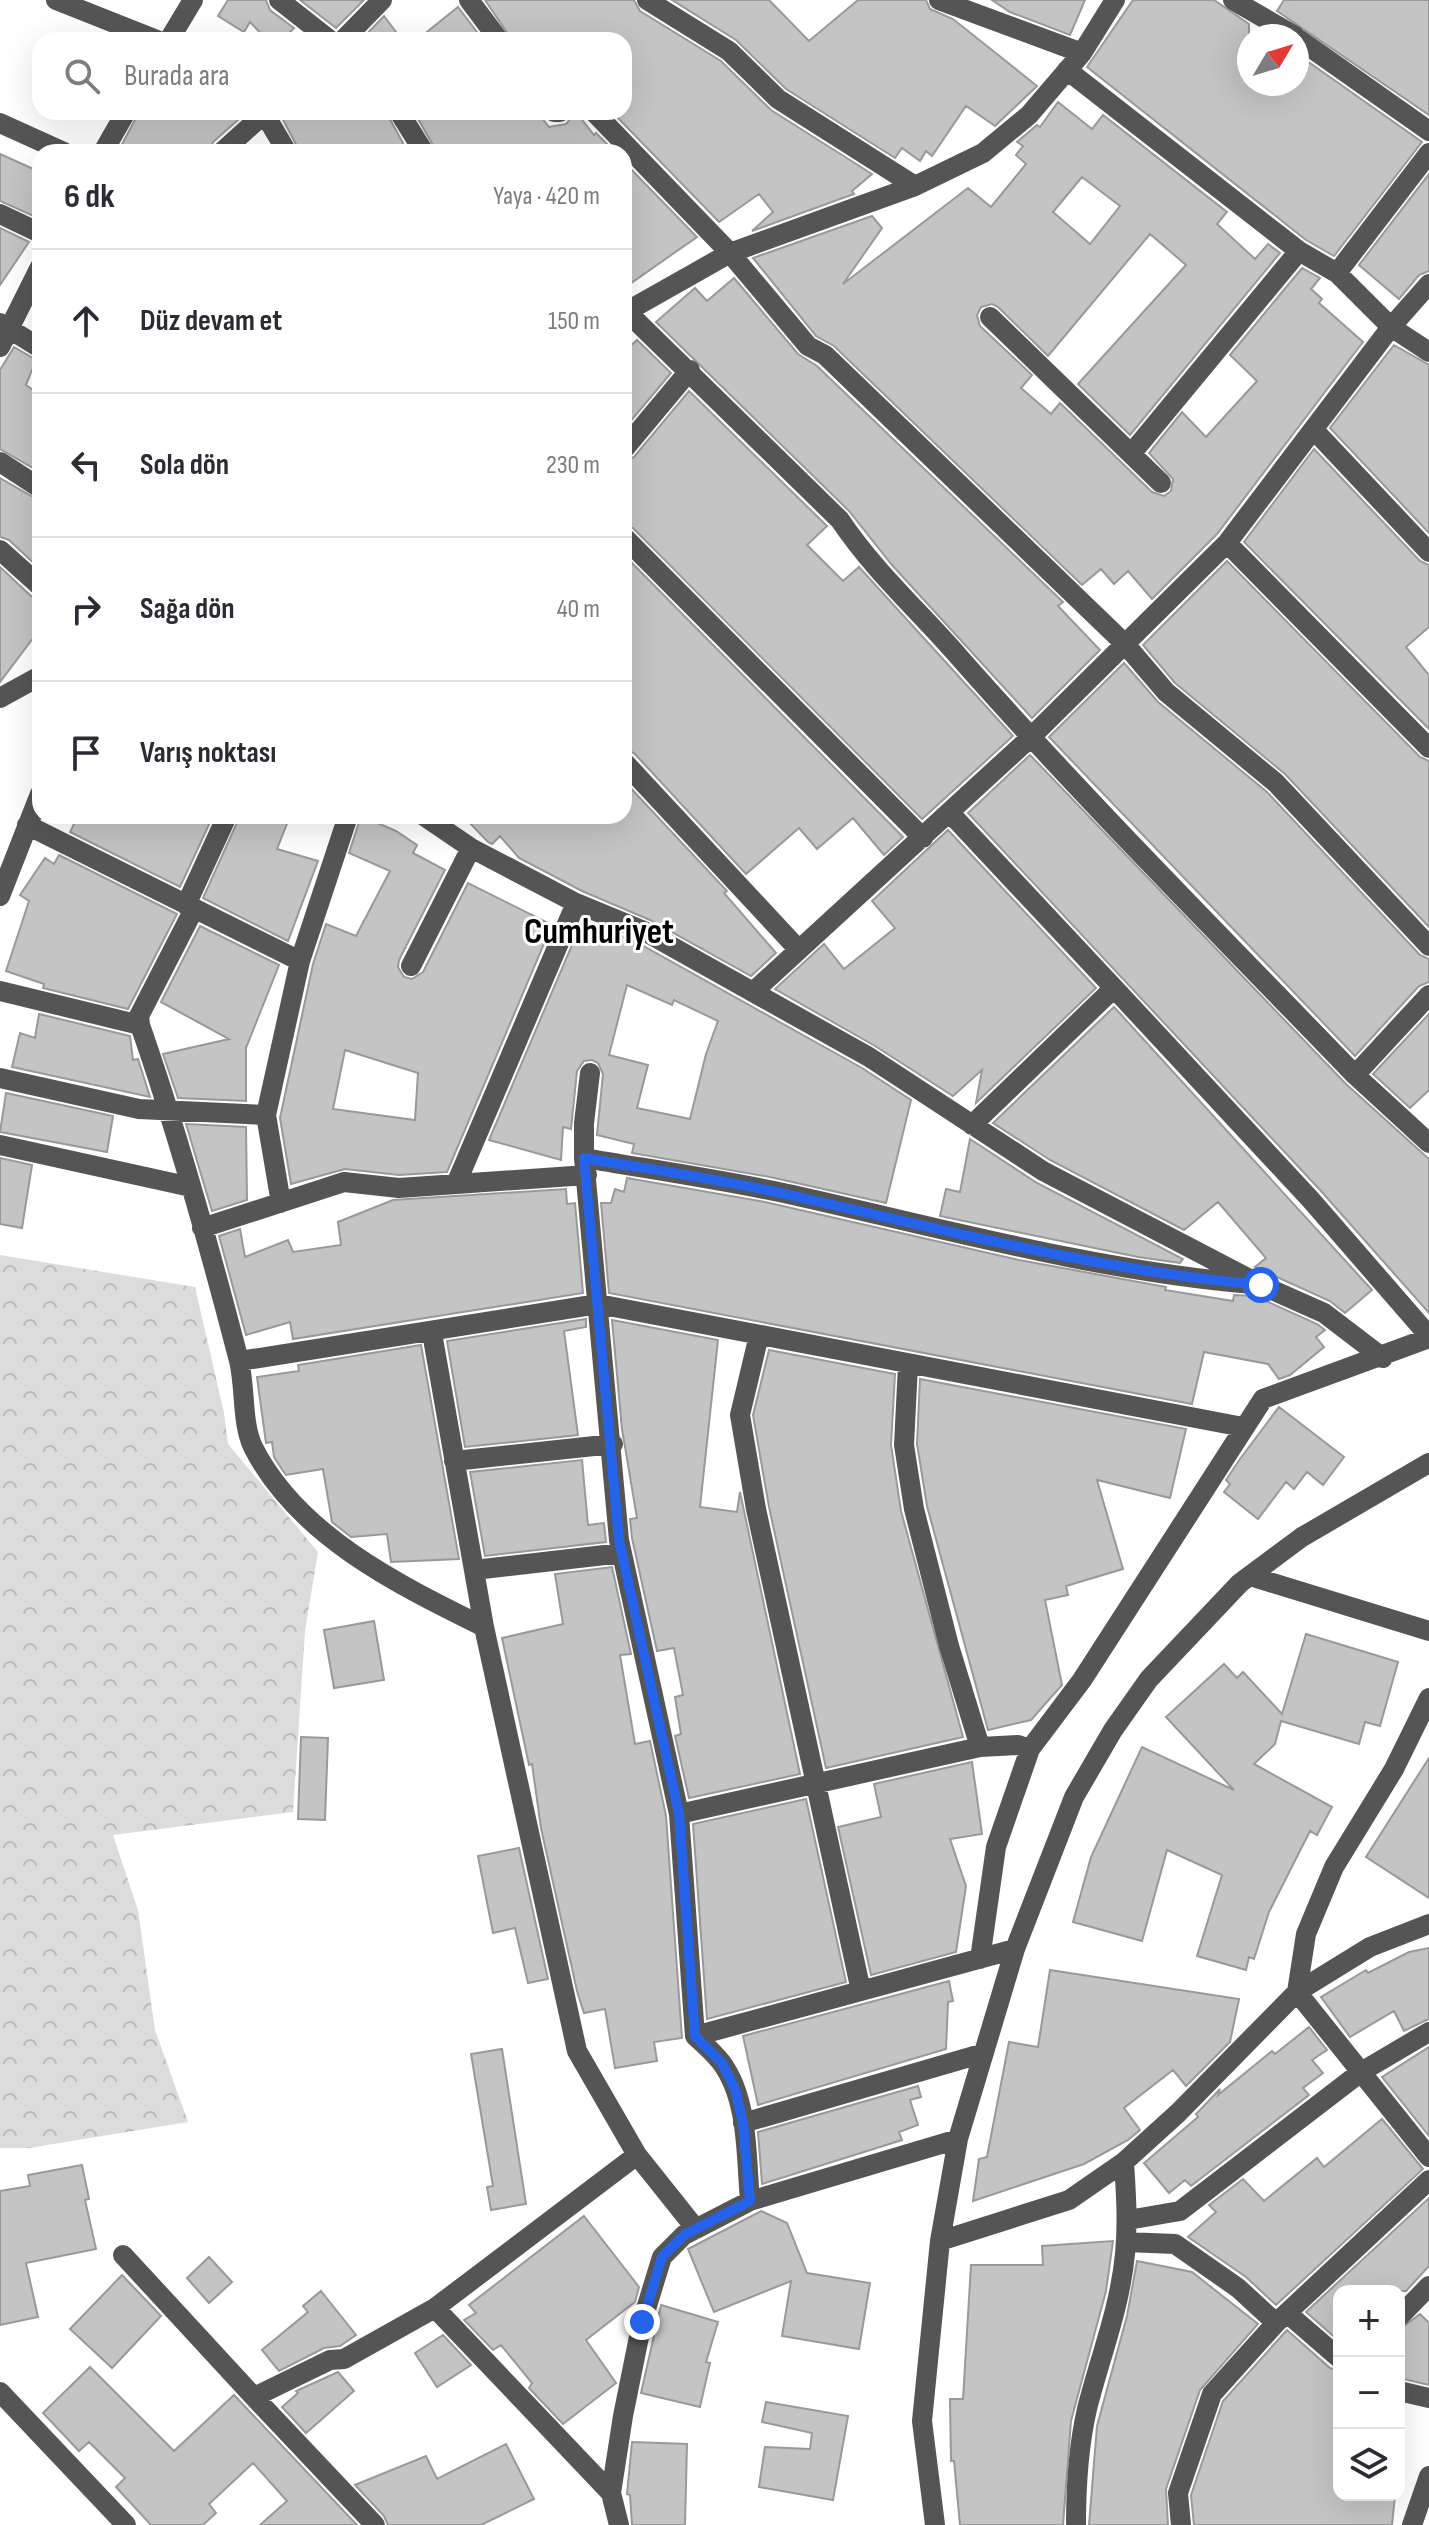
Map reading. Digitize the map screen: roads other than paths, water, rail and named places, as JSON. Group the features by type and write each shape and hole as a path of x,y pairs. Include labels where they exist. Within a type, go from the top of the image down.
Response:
{"street":[{"path":"56,0 137,32"},
{"path":"174,32 193,0"},
{"path":"279,0 320,32"},
{"path":"353,32 382,0"},
{"path":"469,0 493,32"},
{"path":"647,0 729,51 778,99 915,186"},
{"path":"939,0 1082,53"},
{"path":"632,308 730,253 915,186 983,153 1029,115 1082,53 1115,0"},
{"path":"1233,0 1274,24"},
{"path":"1309,46 1429,131"},
{"path":"1067,70 1299,251 1337,273 1391,327 1429,352"},
{"path":"108,144 121,120"},
{"path":"230,144 254,120"},
{"path":"264,120 281,144"},
{"path":"404,120 419,144"},
{"path":"602,120 625,144"},
{"path":"0,123 46,144"},
{"path":"632,151 730,253 808,346 825,355 1125,644 1166,692 1276,783 1429,946"},
{"path":"1337,273 1429,153"},
{"path":"0,214 32,229"},
{"path":"1131,454 1299,251"},
{"path":"32,281 3,333 32,345"},
{"path":"753,992 1030,738 1227,543 1391,327 1429,284"},
{"path":"990,317 1161,483"},
{"path":"632,318 690,370 840,520 865,558 1030,738 1355,1075 1429,1143"},
{"path":"632,439 690,370"},
{"path":"1314,430 1429,552"},
{"path":"0,462 32,483"},
{"path":"1227,543 1429,748"},
{"path":"632,545 923,838"},
{"path":"0,550 32,579"},
{"path":"0,698 32,680"},
{"path":"632,771 799,950"},
{"path":"0,896 32,813"},
{"path":"950,813 1311,1200 1429,1337 1383,1358 1263,1399 1149,1580 1082,1680 1030,1749 996,1847 980,1959"},
{"path":"224,824 190,907 139,1016 170,1111 240,1361 252,1444 283,1490 323,1532 405,1587 484,1627"},
{"path":"281,1203 266,1115 300,961 345,824"},
{"path":"436,824 471,848 576,903 644,931 869,1057 1043,1171 1261,1285 1324,1313 1383,1358"},
{"path":"27,825 300,961"},
{"path":"411,966 471,848"},
{"path":"456,1184 576,903"},
{"path":"972,1125 1114,988"},
{"path":"0,991 140,1025"},
{"path":"1355,1075 1429,995"},
{"path":"590,1073 584,1123 585,1166 622,1553 679,1814 695,2036 722,2063 735,2089 743,2123 750,2201"},
{"path":"0,1078 139,1109 266,1115"},
{"path":"0,1145 191,1187"},
{"path":"202,1228 344,1182 399,1188 456,1184 585,1166 791,1195 926,1228 1186,1279 1261,1285"},
{"path":"240,1361 432,1333 598,1304 1243,1427"},
{"path":"432,1333 484,1627 577,2051 637,2155 696,2229"},
{"path":"759,1335 740,1415 756,1509 861,1991"},
{"path":"908,1365 904,1445 914,1509 949,1646 980,1747"},
{"path":"454,1461 613,1444"},
{"path":"935,2525 922,2421 940,2241 958,2139 1015,1949 1074,1797 1113,1730 1149,1679 1250,1576 1302,1537 1429,1463"},
{"path":"474,1570 622,1553"},
{"path":"1250,1576 1429,1631"},
{"path":"1429,1698 1394,1769 1334,1867 1306,1934 1297,1992 1429,2157"},
{"path":"679,1814 980,1747 1018,1745 1030,1749"},
{"path":"940,2241 1069,2200 1124,2162 1178,2113 1297,1992 1370,1947 1429,1924"},
{"path":"695,2036 1015,1949"},
{"path":"1128,2220 1180,2211 1361,2072 1429,2032"},
{"path":"743,2123 984,2053"},
{"path":"619,2525 611,2493 642,2322 662,2257 684,2235 750,2201 958,2139"},
{"path":"254,2397 330,2360 344,2359 435,2308 637,2155"},
{"path":"1076,2525 1076,2471 1088,2407 1106,2353 1126,2242 1128,2220 1124,2162"},
{"path":"1181,2525 1178,2493 1212,2394 1282,2318 1429,2180"},
{"path":"1126,2242 1175,2244 1338,2357"},
{"path":"123,2255 375,2525"},
{"path":"1405,2312 1426,2296"},
{"path":"435,2308 611,2493"},
{"path":"0,2392 126,2525"},
{"path":"1405,2392 1429,2398"},
{"path":"1412,2525 1429,2476"}],"district":[{"name":"Cumhuriyet","path":"599,932"}]}
